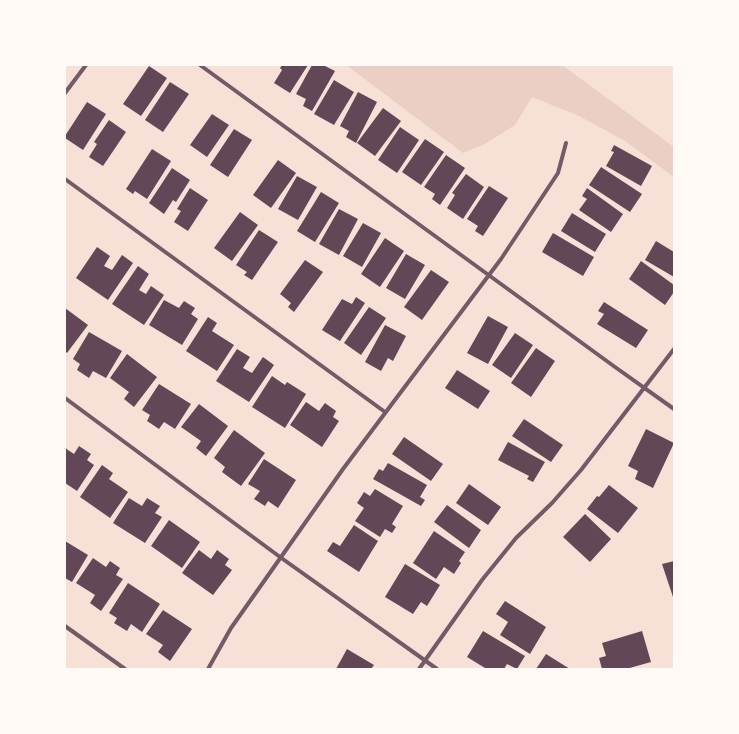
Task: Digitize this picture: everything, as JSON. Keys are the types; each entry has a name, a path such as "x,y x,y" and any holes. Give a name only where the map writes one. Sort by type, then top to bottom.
{"street":[{"path":"65,93 86,65"},
{"path":"200,65 674,409"},
{"path":"208,669 231,628 280,557 385,412 505,253 558,172 566,143"},
{"path":"65,179 385,412"},
{"path":"419,669 492,568 516,538 552,503 581,470 674,348"},
{"path":"65,398 280,557 437,669"},
{"path":"65,626 125,669"}],"shaded area":[{"path":"346,65 562,65 674,147 674,177 625,141 579,116 532,97 515,125 485,144 463,153"}],"building":[{"path":"282,65 308,65 290,93 274,83 282,70 280,68"},
{"path":"312,65 323,65 335,71 312,111 303,106 306,99 296,94"},
{"path":"149,66 167,78 141,116 123,104"},
{"path":"334,80 354,92 334,125 314,114"},
{"path":"170,82 189,94 163,132 145,120"},
{"path":"358,92 377,102 356,143 346,137 349,131 340,126"},
{"path":"87,102 106,114 83,150 65,138 65,136"},
{"path":"383,108 401,121 375,156 357,143"},
{"path":"212,114 229,125 207,157 190,145"},
{"path":"109,120 126,132 103,166 89,157 97,144 94,142"},
{"path":"400,127 419,140 397,173 378,160"},
{"path":"234,129 252,140 228,177 210,165"},
{"path":"425,139 444,152 421,185 402,172"},
{"path":"614,145 652,166 641,186 606,166 614,152 611,151"},
{"path":"152,149 171,161 147,199 135,191 133,194 126,189"},
{"path":"446,155 465,168 440,205 432,199 435,194 424,187"},
{"path":"278,160 296,173 271,208 253,195"},
{"path":"601,167 642,194 630,212 589,185"},
{"path":"172,168 190,180 176,202 173,200 164,214 149,203"},
{"path":"466,174 484,187 463,219 447,208 455,195 452,193"},
{"path":"297,176 317,187 298,220 278,209"},
{"path":"489,186 508,198 483,236 475,231 478,226 467,219"},
{"path":"190,188 208,200 188,231 174,222 181,211 177,209"},
{"path":"587,188 623,214 611,232 579,210 587,199 582,196"},
{"path":"321,192 339,203 315,242 297,231"},
{"path":"339,209 358,219 339,255 319,244"},
{"path":"240,212 258,225 232,261 214,248"},
{"path":"572,213 606,234 595,252 561,231"},
{"path":"363,223 381,233 362,267 343,256"},
{"path":"259,230 278,242 252,280 244,275 247,272 236,265"},
{"path":"553,233 594,257 583,276 542,252"},
{"path":"385,238 404,251 380,287 361,274"},
{"path":"656,241 674,252 674,277 645,260"},
{"path":"97,247 110,256 104,266 112,270 122,255 133,263 108,300 76,278"},
{"path":"406,254 425,265 405,299 386,288"},
{"path":"305,260 323,272 294,312 288,307 291,303 280,294"},
{"path":"641,261 674,285 674,292 665,305 629,279"},
{"path":"138,266 149,274 139,290 146,294 151,286 164,295 144,325 112,304"},
{"path":"431,270 449,282 422,320 404,307"},
{"path":"356,297 365,303 340,341 322,330 342,299 352,304"},
{"path":"164,300 179,308 184,301 195,308 191,314 198,319 182,345 149,325"},
{"path":"604,302 648,330 636,348 597,324 604,314 598,311"},
{"path":"369,307 386,318 361,355 344,343"},
{"path":"65,308 88,325 67,353 65,351"},
{"path":"488,316 508,327 488,364 467,353"},
{"path":"208,317 217,323 212,331 234,345 217,371 186,351"},
{"path":"385,325 406,336 393,361 388,358 381,371 365,362"},
{"path":"89,332 122,351 106,378 93,371 89,378 77,370 80,364 73,359"},
{"path":"515,333 533,345 511,378 492,365"},
{"path":"536,348 555,361 531,397 511,383"},
{"path":"237,349 250,357 243,368 252,373 263,357 274,365 249,402 216,381"},
{"path":"127,354 157,377 134,407 124,399 129,392 110,378"},
{"path":"457,370 490,391 478,409 445,388"},
{"path":"272,376 285,385 287,382 306,394 285,428 252,407"},
{"path":"159,384 191,404 175,429 164,422 159,429 147,421 150,415 142,410"},
{"path":"306,402 319,411 325,403 336,411 333,417 339,421 322,447 290,425"},
{"path":"199,404 228,426 206,456 196,448 201,441 181,427"},
{"path":"524,419 563,445 551,462 512,436"},
{"path":"646,429 674,443 653,488 635,479 638,471 628,466"},
{"path":"234,430 265,453 241,486 222,472 225,467 214,458"},
{"path":"404,437 443,464 431,481 392,454"},
{"path":"508,442 545,462 533,482 527,479 529,476 498,460"},
{"path":"79,446 91,454 87,460 94,465 77,491 65,483 65,448 74,454"},
{"path":"264,459 296,480 278,508 268,501 265,506 254,499 260,491 248,484"},
{"path":"388,463 427,485 420,497 425,500 421,506 373,479 379,469 383,471"},
{"path":"102,465 113,473 109,479 128,492 110,518 80,497"},
{"path":"469,484 501,507 488,525 456,503"},
{"path":"609,485 638,508 618,533 587,509 597,496 599,497"},
{"path":"375,489 403,506 392,524 396,527 392,533 385,529 380,537 355,521 364,508 357,503 364,492 370,496"},
{"path":"129,498 142,506 147,498 160,506 155,513 162,517 145,543 113,523"},
{"path":"447,505 481,530 469,548 434,522"},
{"path":"585,514 611,539 590,562 563,537"},
{"path":"169,520 200,542 182,568 151,546"},
{"path":"354,525 378,541 359,572 327,551 333,542 340,546"},
{"path":"434,531 465,552 459,561 461,563 454,574 444,567 436,579 413,563"},
{"path":"65,541 88,555 72,582 65,578"},
{"path":"199,550 211,559 217,550 229,559 225,565 232,570 213,595 182,573"},
{"path":"93,558 106,567 110,561 120,568 116,575 123,579 101,611 90,603 95,595 76,583"},
{"path":"674,561 674,597 673,597 662,564"},
{"path":"405,564 440,585 427,606 421,602 413,614 385,597"},
{"path":"128,583 160,604 142,632 131,624 127,631 114,623 117,618 109,613"},
{"path":"505,601 546,627 530,654 500,635 508,622 496,614"},
{"path":"163,610 192,629 170,661 158,652 163,645 146,634"},
{"path":"483,631 525,656 517,669 507,664 504,669 484,669 485,668 467,657"},
{"path":"642,631 651,662 626,669 602,669 599,658 606,656 602,643"},
{"path":"347,649 374,665 371,669 336,669"},
{"path":"546,654 570,669 536,669"}]}
